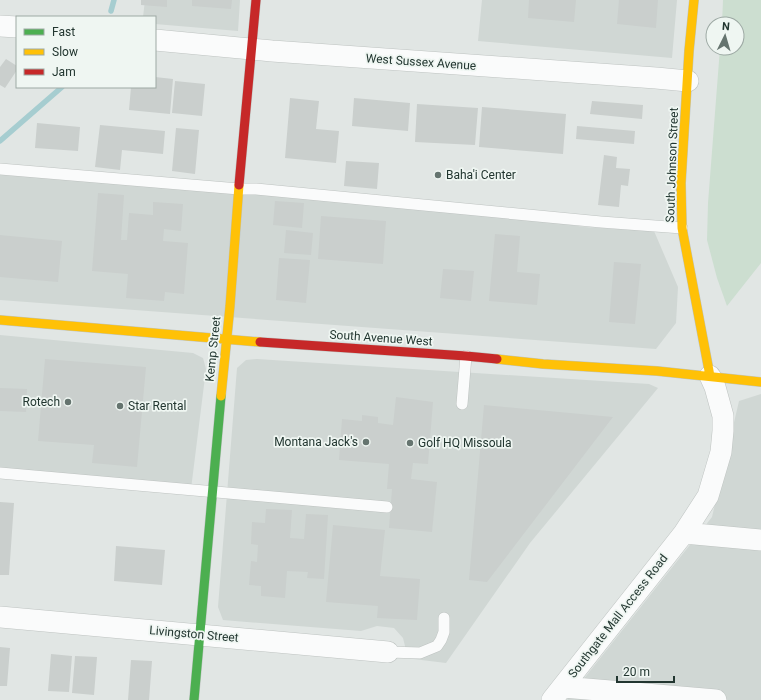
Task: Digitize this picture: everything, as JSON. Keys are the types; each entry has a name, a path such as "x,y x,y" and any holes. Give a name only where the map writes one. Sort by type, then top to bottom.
{"street":[{"name":"Kemp Street","path":"194,700 256,0"},
{"name":"South Johnson Street","path":"694,0 681,184 682,228 710,376"},
{"path":"0,26 16,28"},
{"name":"West Sussex Avenue","path":"156,40 251,49 688,81"},
{"name":"South Avenue West","path":"0,320 226,339 466,356 543,364 710,376 761,382"},
{"name":"Southgate Mall Access Road","path":"558,693 684,533 708,496 721,452 723,431 723,416 715,387 710,376"},
{"path":"684,533 761,540"},
{"name":"Livingston Street","path":"0,617 388,652"},
{"path":"558,693 716,700"}],"lane":[{"path":"0,169 239,189 256,189 601,222 682,228"},
{"path":"462,404 466,356"},
{"path":"0,473 387,507"},
{"path":"388,652 420,653 437,646 444,632 444,618"}],"shaded area":[{"path":"145,0 240,0 238,31 156,24 156,16 143,16"},
{"path":"482,0 677,0 672,58 478,41"},
{"path":"0,171 554,222 584,227 654,231 678,287 676,323 656,349 0,300"},
{"path":"0,335 193,353 203,358 206,369 191,489 0,473"},
{"path":"257,359 649,384 658,388 530,543 446,663 405,658 403,638 394,628 377,626 361,631 223,620 218,607 237,368 246,360"},
{"path":"761,394 761,700 567,700 712,517 739,401"}],"green space":[{"path":"723,0 761,0 761,263 727,306 717,278 707,240 708,203 719,56 745,56 745,16 722,16"}],"building":[{"path":"141,0 167,0 167,7 141,5"},
{"path":"192,0 232,0 231,9 192,6"},
{"path":"529,0 576,0 574,22 528,18"},
{"path":"619,0 658,0 656,28 617,24"},
{"path":"6,59 16,65 16,72 5,88 0,85 0,67"},
{"path":"156,77 173,79 170,114 129,110 131,88 156,88"},
{"path":"175,81 205,84 202,116 172,113"},
{"path":"290,98 319,101 316,129 339,131 336,163 285,158"},
{"path":"354,98 410,103 408,131 352,126"},
{"path":"592,101 643,105 642,119 590,114"},
{"path":"417,104 478,108 475,145 415,142"},
{"path":"482,107 566,114 563,154 479,147"},
{"path":"37,123 80,127 78,151 35,148"},
{"path":"100,125 165,131 163,154 122,150 120,170 95,167"},
{"path":"577,126 635,131 634,144 576,139"},
{"path":"176,128 199,130 195,174 172,171"},
{"path":"604,155 617,157 616,168 630,169 628,186 621,185 619,207 598,205"},
{"path":"346,161 379,163 377,189 344,186"},
{"path":"98,193 124,195 121,240 127,240 129,213 153,215 153,202 183,204 181,231 164,229 163,241 188,243 184,294 165,292 164,301 126,298 128,274 92,271"},
{"path":"275,201 304,203 302,228 273,225"},
{"path":"321,216 386,221 383,264 318,259"},
{"path":"286,230 313,233 311,255 284,253"},
{"path":"495,234 520,236 517,272 540,274 537,305 489,301"},
{"path":"0,235 62,241 58,282 0,277"},
{"path":"279,258 310,260 306,303 276,300"},
{"path":"614,262 641,264 635,324 609,322"},
{"path":"443,269 474,271 471,301 440,298"},
{"path":"45,359 146,367 137,467 92,463 94,445 38,441"},
{"path":"0,388 27,389 26,412 0,411"},
{"path":"396,397 433,402 428,464 413,463 411,479 437,482 432,532 389,528 392,489 387,489 389,464 339,460 342,419 362,421 362,415 378,417 378,423 393,425"},
{"path":"484,405 613,417 487,582 469,580"},
{"path":"0,502 14,503 9,575 0,575"},
{"path":"266,509 292,510 290,538 304,539 306,514 328,515 324,579 307,578 308,572 287,571 285,598 261,596 261,586 249,585 251,561 257,562 258,545 251,544 252,522 265,523"},
{"path":"333,525 385,530 380,576 420,579 417,620 377,618 378,606 326,602"},
{"path":"116,546 165,550 162,585 114,581"},
{"path":"0,647 10,648 7,686 0,686"},
{"path":"51,654 72,656 69,692 48,691"},
{"path":"75,656 97,657 94,695 72,693"},
{"path":"131,660 152,661 149,700 128,700"}],"waterway":[{"path":"111,11 114,0"},
{"path":"0,141 61,88"}],"traffic: fast":[{"path":"194,700 221,396"}],"traffic: slow":[{"path":"694,0 689,51 681,183 682,228 710,376"},
{"path":"221,396 230,306 239,185"},
{"path":"0,320 260,342"},
{"path":"497,359 543,364 657,371 761,382"}],"traffic: jam":[{"path":"239,185 256,0"},
{"path":"260,342 497,359"}],"place":[{"name":"Baha'i Center","path":"438,175"},
{"name":"Rotech","path":"68,402"},
{"name":"Star Rental","path":"120,406"},
{"name":"Montana Jack's","path":"366,442"},
{"name":"Golf HQ Missoula","path":"410,443"}]}
